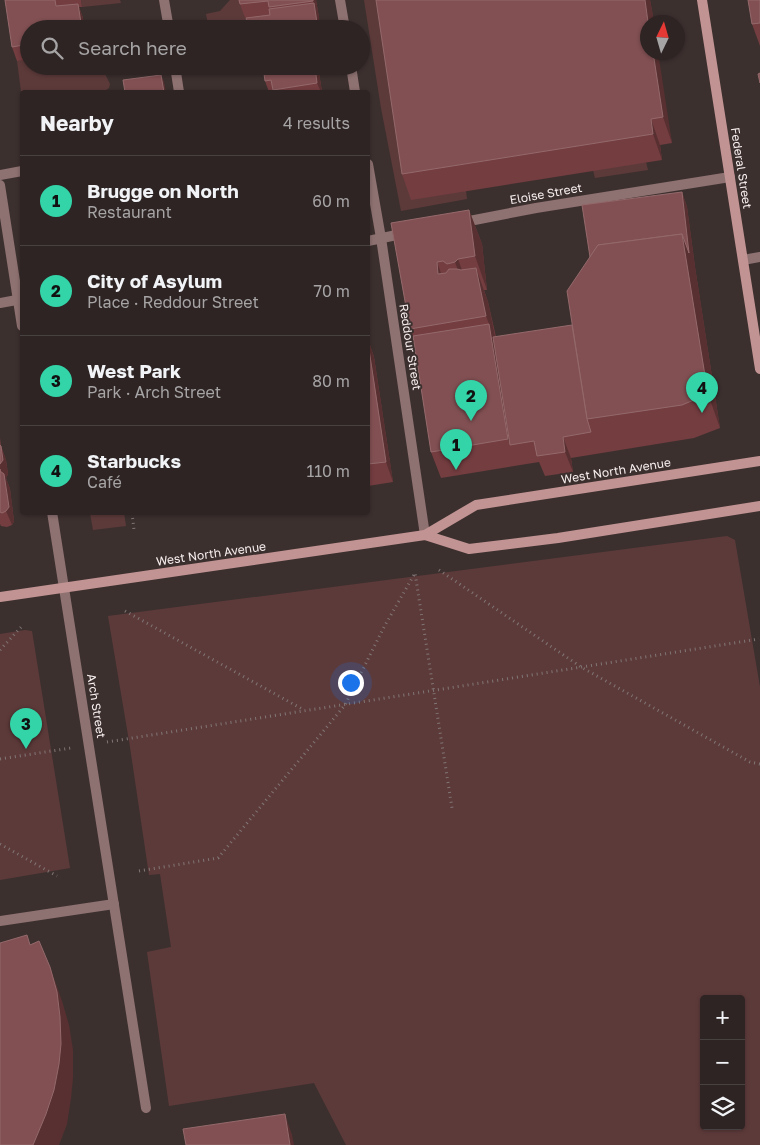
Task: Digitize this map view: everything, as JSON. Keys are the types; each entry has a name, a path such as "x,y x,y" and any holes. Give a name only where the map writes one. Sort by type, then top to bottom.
{"main road":[{"name":"Federal Street","path":"702,0 760,369"},
{"name":"West North Avenue","path":"0,597 425,535 476,505 760,461"},
{"name":"West North Avenue","path":"425,535 469,549 558,538 760,506"}],"street":[{"path":"164,0 167,20"},
{"path":"340,0 343,20"},
{"path":"176,75 179,90"},
{"path":"352,75 355,90"},
{"path":"0,174 20,171"},
{"name":"Reddour Street","path":"370,175 425,535"},
{"name":"Eloise Street","path":"447,225 536,208 730,177"},
{"path":"0,185 20,299 0,303"},
{"path":"370,241 418,231"},
{"path":"743,260 760,257"},
{"name":"Arch Street","path":"52,515 146,1108"},
{"path":"0,921 114,904"}],"path":[{"path":"132,515 134,530"},
{"path":"439,570 581,667 750,762 760,764"},
{"path":"139,870 218,858 345,705 384,627 415,573 452,808"},
{"path":"125,611 306,711"},
{"path":"0,650 22,626"},
{"path":"120,740 759,639"},
{"path":"0,759 59,750"},
{"path":"0,844 57,876"}],"shaded area":[{"path":"81,0 120,0 121,3 82,7"},
{"path":"230,0 243,0 246,20 207,20 206,14 220,11"},
{"path":"364,0 381,0 466,191 467,199 401,211 381,108 370,38 370,20 367,20"},
{"path":"17,61 20,61 20,75 106,75 110,84 109,88 106,90 21,90"},
{"path":"646,162 648,170 595,178 593,170"},
{"path":"90,515 124,515 126,526 93,530"},
{"path":"727,536 735,540 760,687 760,1145 346,1145 314,1083 169,1106 147,952 171,947 160,874 149,875 108,616"},
{"path":"25,630 32,631 70,868 0,880 0,634"}],"building":[{"path":"5,0 55,0 56,6 78,4 81,20 20,20 20,46 12,47"},
{"path":"239,0 313,1 269,7 268,1 240,4"},
{"path":"376,0 645,0 647,15 640,15 640,60 654,60 663,117 651,119 653,134 402,174"},
{"path":"748,0 760,0 760,23 752,24"},
{"path":"314,3 317,20 246,20 246,18 270,15 269,9"},
{"path":"161,75 164,90 125,90 123,80"},
{"path":"264,75 316,75 317,83 273,90 271,80 265,81"},
{"path":"682,192 689,253 682,234 598,245 590,257 582,205"},
{"path":"469,210 475,256 458,259 447,264 443,261 437,262 438,274 446,273 449,269 476,268 486,316 410,329 391,223"},
{"path":"682,234 708,394 682,405 587,419 567,291 598,245"},
{"path":"489,324 508,439 431,452 413,336"},
{"path":"572,325 587,419 591,432 563,437 565,452 537,456 534,441 510,445 493,337"},
{"path":"370,356 386,462 370,464"},
{"path":"0,445 3,460 0,464"},
{"path":"0,471 4,474 9,507 2,513 0,512"},
{"path":"27,935 30,945 39,941 50,967 57,992 61,1044 59,1064 54,1090 33,1145 0,1145 0,943"},
{"path":"285,1114 290,1145 186,1145 183,1129"}],"place":[{"name":"Starbucks","path":"702,413"},
{"name":"City of Asylum","path":"471,421"},
{"name":"Brugge on North","path":"456,470"},
{"name":"West Park","path":"26,749"}]}
